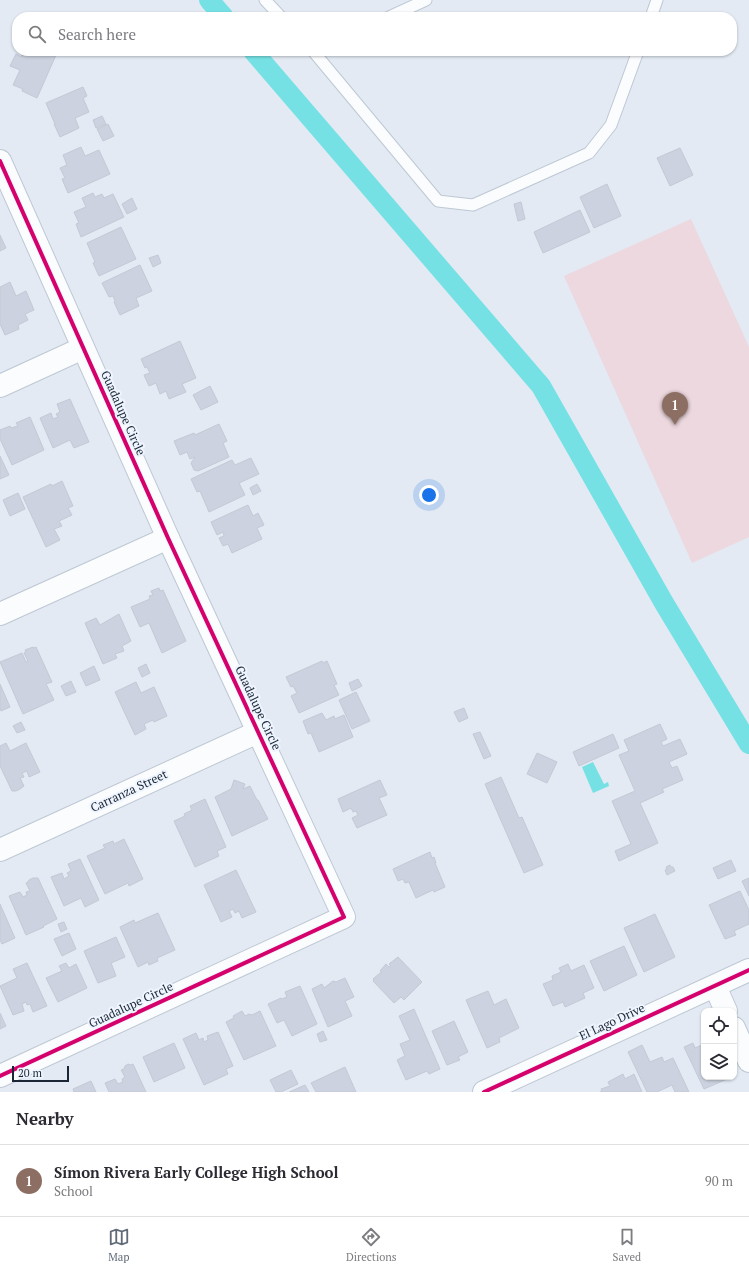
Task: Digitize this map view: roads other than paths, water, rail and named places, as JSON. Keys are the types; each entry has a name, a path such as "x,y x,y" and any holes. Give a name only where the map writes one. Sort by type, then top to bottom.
{"street":[{"name":"Guadalupe Circle","path":"0,161 168,538 344,918 0,1076"},
{"path":"0,386 83,348"},
{"path":"0,614 168,538"},
{"name":"Carranza Street","path":"0,850 258,732"},
{"name":"El Lago Drive","path":"484,1092 749,970"},
{"path":"715,986 725,1008"},
{"path":"737,1035 749,1061"}],"lane":[{"path":"265,0 276,12"},
{"path":"400,12 426,0"},
{"path":"653,12 657,0"},
{"path":"318,56 438,201 473,205 589,153 611,125 636,56"}],"water":[{"path":"593,762 604,784 608,782 609,786 593,793 582,767"}],"waterway":[{"path":"209,0 220,12"},
{"path":"257,56 541,386 664,603 749,744"}],"place":[{"name":"Símon Rivera Early College High School","path":"675,425"}]}
